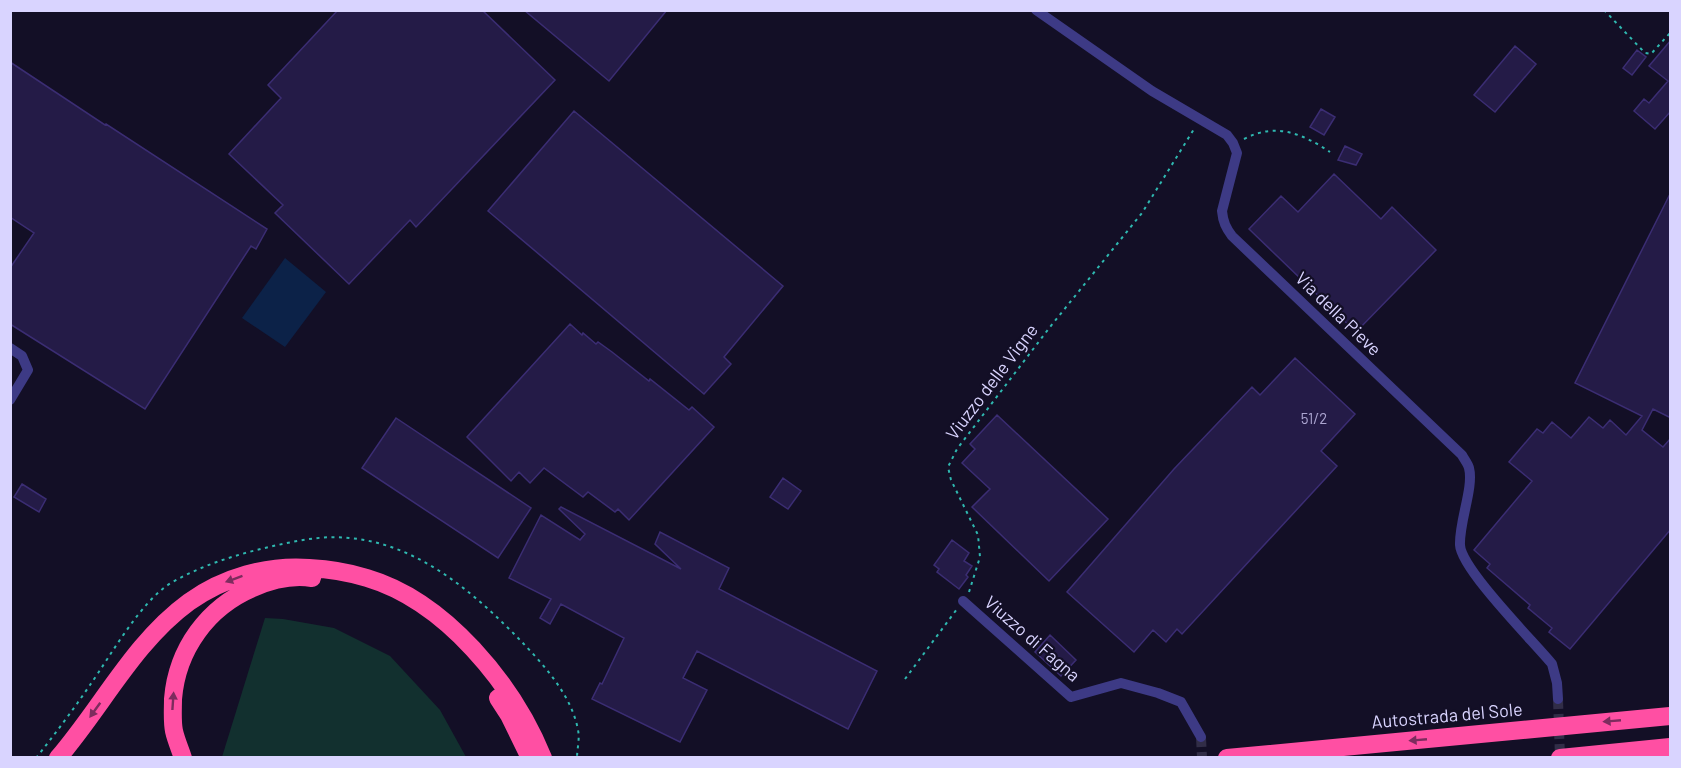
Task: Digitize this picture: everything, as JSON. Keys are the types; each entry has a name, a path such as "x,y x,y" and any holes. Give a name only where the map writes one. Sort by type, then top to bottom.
{"highway":[{"path":"58,758 143,645 173,614 213,587 256,572 286,566 320,568 368,578 419,603 447,624 468,644 506,688 523,713 543,758"},
{"path":"183,758 174,730 174,688 181,659 194,635 213,613 240,593 270,581 305,577 338,581 378,594 435,630 460,652 494,691 509,715 530,758"},
{"name":"Autostrada del Sole","path":"1227,758 1671,716"},
{"path":"1560,758 1671,747"}],"street":[{"path":"1036,10 1152,91 1227,135 1234,146"},
{"name":"Via della Pieve","path":"1234,146 1237,153 1222,211 1222,220 1249,253 1462,455 1469,468 1469,484 1461,526 1460,548 1472,571 1552,664 1558,699"},
{"path":"10,348 22,356 28,370 10,400"},
{"name":"Viuzzo di Fagna","path":"963,601 1071,697 1121,683 1158,693 1181,702 1201,737"}],"path":[{"path":"1604,10 1645,52 1651,54 1671,33"},
{"name":"Viuzzo delle Vigne","path":"905,679 971,589 980,557 978,536 951,480 948,466 957,449 1050,327 1142,213 1200,119"},
{"path":"1234,146 1247,137 1269,131 1286,131 1310,138 1330,152"},
{"path":"36,758 72,711 142,610 168,585 202,566 253,551 303,540 349,538 389,546 446,573 487,607 529,650 565,695 578,731 576,758"}],"green space":[{"path":"265,618 334,628 390,656 440,710 466,757 222,757"}],"water":[{"path":"285,258 326,292 285,347 242,318"}],"building":[{"path":"338,10 482,10 555,80 416,227 410,220 349,284 275,213 283,205 229,154 281,98 268,85"},
{"path":"524,10 667,10 609,81"},
{"path":"1671,40 1671,111 1655,129 1634,111 1644,99 1649,103 1668,81 1649,66"},
{"path":"1515,46 1536,64 1495,112 1474,95"},
{"path":"1637,50 1646,57 1632,75 1623,68"},
{"path":"10,62 267,229 256,249 251,246 145,409 10,324 10,268 34,233 10,217"},
{"path":"1321,109 1335,117 1324,135 1310,127"},
{"path":"574,111 783,286 724,357 731,364 704,394 488,211"},
{"path":"1345,146 1362,154 1356,165 1338,160"},
{"path":"1334,174 1381,219 1392,207 1436,250 1356,332 1249,229 1281,196 1298,212"},
{"path":"1671,192 1671,418 1653,409 1642,430 1663,447 1671,438 1671,529 1570,649 1549,632 1552,628 1528,608 1530,605 1487,568 1490,564 1474,550 1532,481 1509,462 1537,429 1543,433 1552,422 1571,438 1589,417 1603,428 1610,420 1626,435 1642,416 1575,383"},
{"path":"570,324 582,335 583,333 596,344 598,342 649,381 650,379 689,410 692,407 714,427 629,520 618,509 615,512 588,492 583,497 544,468 530,483 519,472 511,481 467,437"},
{"path":"1295,358 1355,414 1321,451 1337,466 1182,634 1177,629 1166,642 1153,630 1134,652 1067,592 1174,469 1252,387 1260,395"},
{"path":"997,415 1108,519 1049,581 972,507 990,489 962,463 975,449 970,444"},
{"path":"396,418 531,508 498,558 362,468"},
{"path":"783,478 801,491 788,509 770,497"},
{"path":"22,484 46,499 39,512 14,497"},
{"path":"561,507 681,569 655,544 660,532 729,568 719,589 877,671 848,729 697,651 683,678 707,690 680,742 592,699 600,683 602,684 624,638 561,604 550,624 540,618 551,599 509,578 541,515 580,540 585,534 559,509"},
{"path":"952,540 969,553 964,561 972,566 966,575 968,577 959,589 937,572 939,569 934,565"},
{"path":"1050,635 1076,660 1061,676 1035,652"}],"tunnel":[{"path":"1558,699 1560,758"},
{"path":"1201,737 1202,758"}]}
